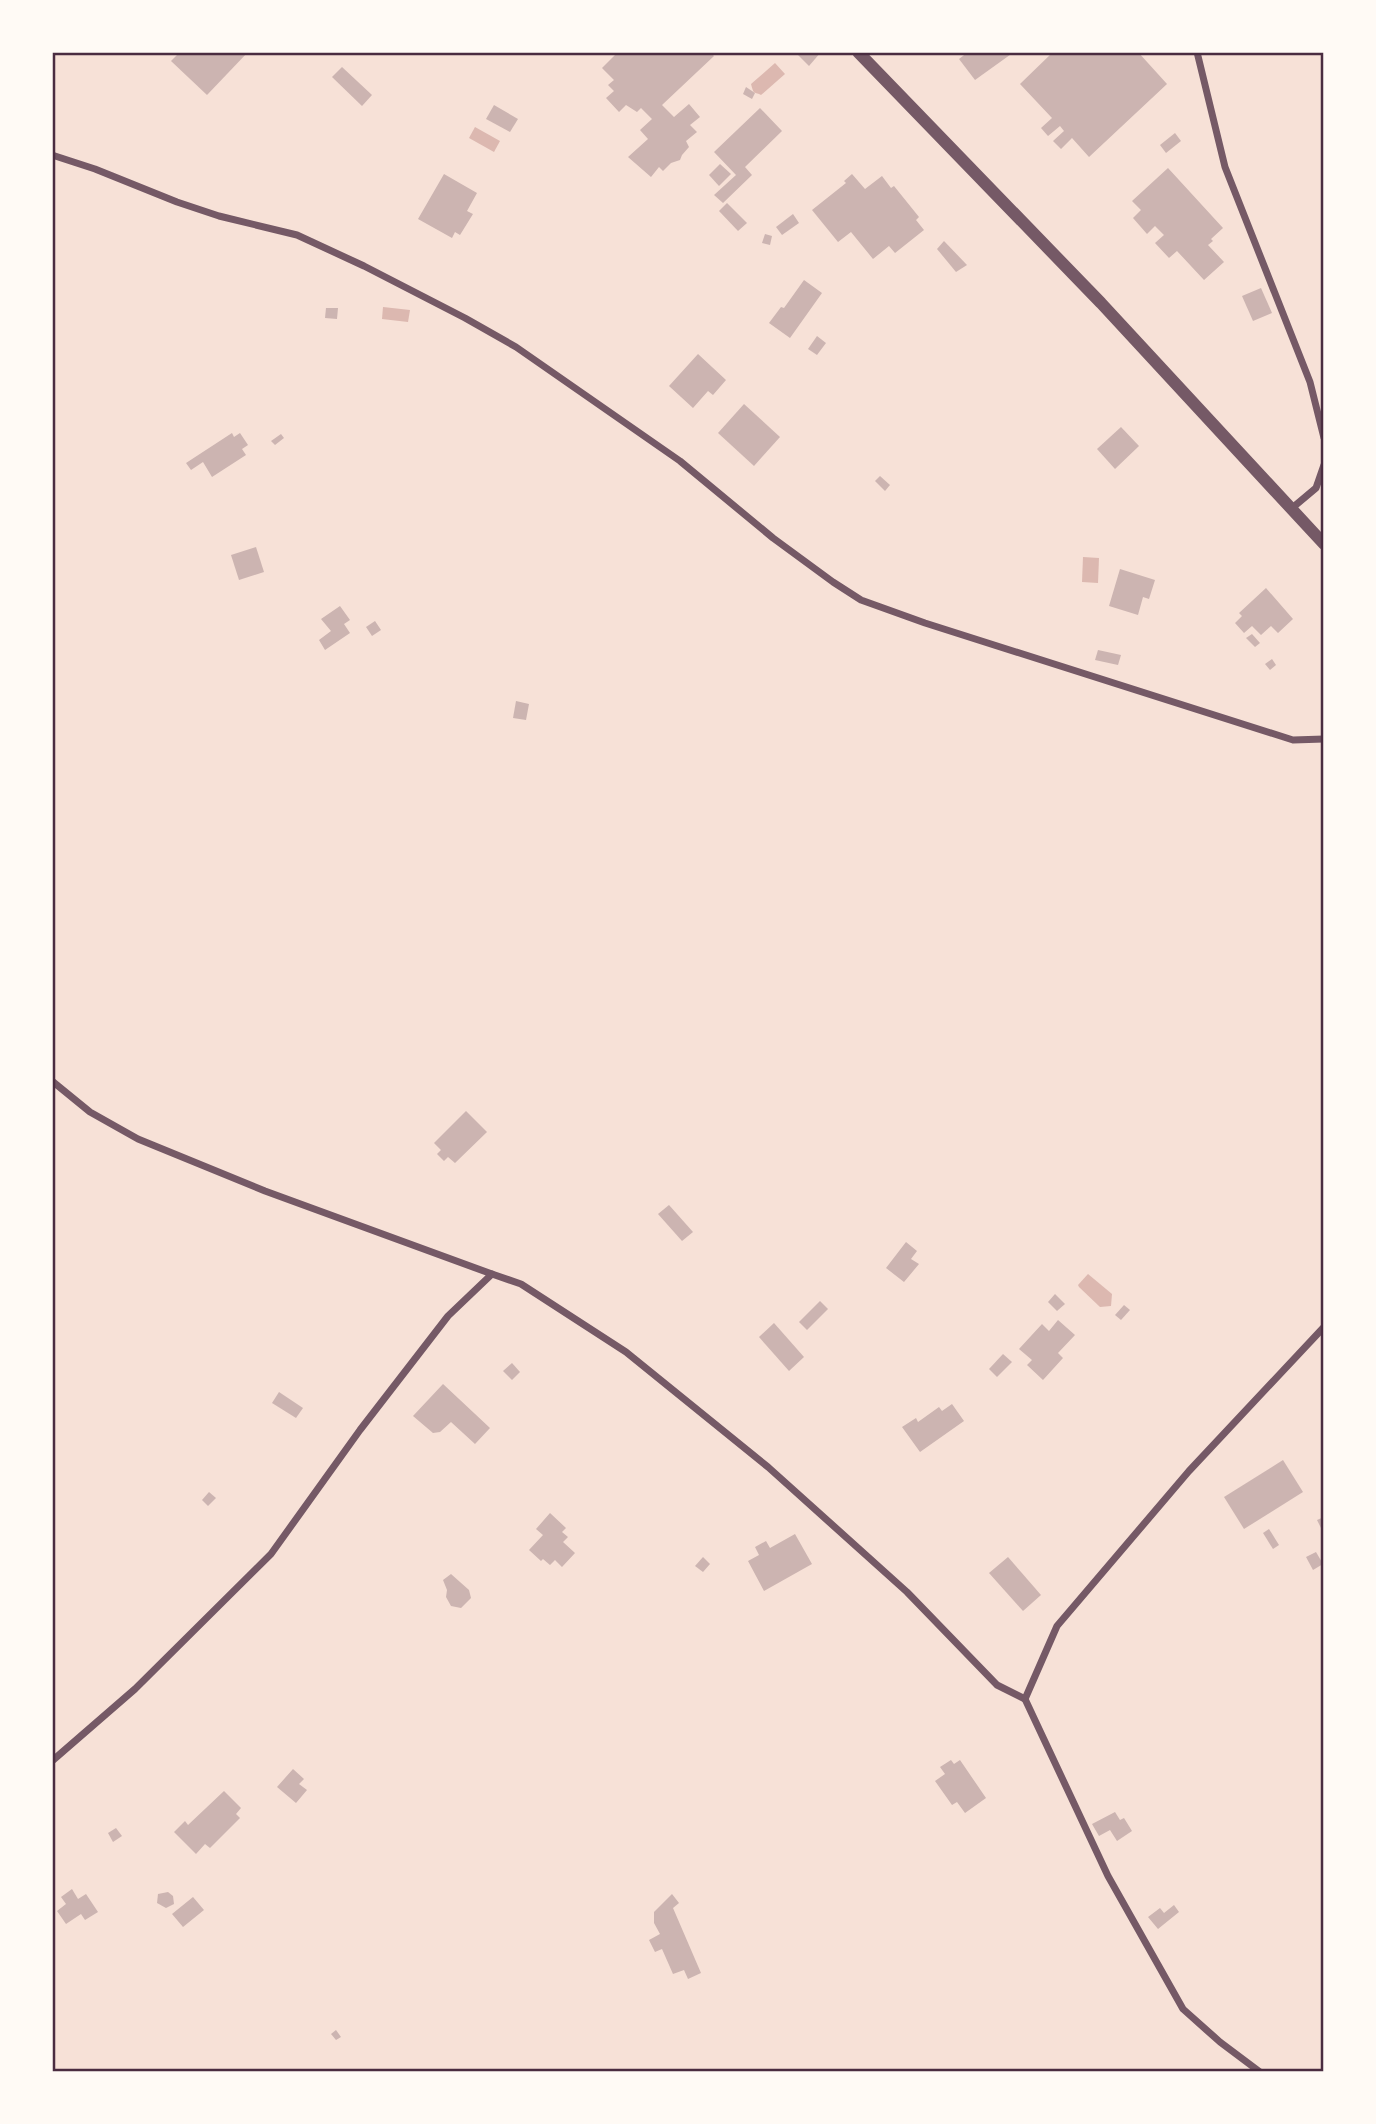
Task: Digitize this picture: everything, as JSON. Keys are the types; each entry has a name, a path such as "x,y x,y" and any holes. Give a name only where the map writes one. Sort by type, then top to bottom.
{"street":[{"path":"858,52 1101,303 1324,544"},
{"path":"1197,52 1225,167 1310,382 1324,438"},
{"path":"52,155 219,216 297,235 475,324 516,347 680,461 773,538 861,600 925,623 1293,740 1324,739"},
{"path":"1290,509 1316,488 1324,465"},
{"path":"52,1081 90,1112 138,1139 265,1191 521,1284 626,1352 778,1476 907,1592 997,1685 1025,1699 1108,1876 1183,2009 1220,2042 1260,2071"},
{"path":"52,1761 135,1689 271,1554 360,1430 447,1316 492,1274"},
{"path":"1025,1699 1057,1626 1189,1471 1324,1327"}],"shaded area":[{"path":"775,63 785,74 761,95 754,92 751,84"},
{"path":"475,127 500,141 494,152 469,138"},
{"path":"383,307 410,310 408,322 382,319"},
{"path":"1083,557 1099,558 1098,583 1082,582"},
{"path":"1088,1274 1112,1294 1111,1306 1100,1307 1079,1287"}],"building":[{"path":"180,52 248,52 207,95 171,61"},
{"path":"618,52 710,52 714,56 662,105 674,117 689,104 700,117 690,125 697,132 686,141 689,147 680,160 671,163 663,171 659,167 651,177 628,157 648,139 640,130 652,119 641,108 637,112 626,105 619,112 606,98 614,91 608,85 614,80 602,68"},
{"path":"795,52 821,52 809,66"},
{"path":"968,52 1014,52 975,80 959,59"},
{"path":"1053,52 1138,52 1167,84 1089,157 1072,138 1061,149 1053,141 1064,131 1060,126 1048,136 1041,128 1052,118 1020,84"},
{"path":"342,67 372,95 362,106 332,77"},
{"path":"746,87 755,93 752,99 743,94"},
{"path":"494,105 518,119 510,132 486,119"},
{"path":"760,108 782,131 745,167 752,175 723,203 714,195 736,175 714,152"},
{"path":"1175,133 1181,141 1166,153 1160,145"},
{"path":"720,164 731,174 719,186 709,175"},
{"path":"1168,168 1223,228 1208,245 1224,262 1204,280 1177,251 1169,258 1155,243 1164,235 1155,226 1147,234 1133,218 1141,210 1132,201"},
{"path":"444,174 477,193 467,211 473,214 460,235 455,232 452,238 418,219"},
{"path":"852,174 865,189 882,176 891,188 894,186 919,217 916,220 924,230 895,253 889,246 873,259 851,232 838,242 812,210 846,183 844,181"},
{"path":"727,203 747,223 738,231 719,211"},
{"path":"793,214 799,223 782,235 776,227"},
{"path":"765,234 772,236 770,245 762,243"},
{"path":"944,241 967,265 956,272 937,249"},
{"path":"804,280 822,293 790,338 769,323 781,307 784,308"},
{"path":"1261,288 1272,313 1253,321 1242,296"},
{"path":"326,308 338,308 337,319 325,318"},
{"path":"817,336 826,343 817,355 808,349"},
{"path":"698,354 726,380 713,395 708,391 693,408 669,386"},
{"path":"744,404 780,437 754,466 718,433"},
{"path":"1121,427 1139,446 1115,469 1097,449"},
{"path":"232,433 234,437 240,433 248,445 242,449 246,455 212,477 203,462 191,470 186,463"},
{"path":"281,434 284,438 275,445 271,441"},
{"path":"880,476 890,485 885,491 875,481"},
{"path":"256,547 264,572 239,580 231,555"},
{"path":"1120,569 1155,580 1149,599 1143,597 1138,615 1109,606"},
{"path":"1266,588 1293,619 1278,633 1271,626 1261,635 1252,626 1244,633 1235,623 1242,616 1239,613"},
{"path":"340,606 350,620 344,624 350,633 325,650 319,640 331,631 321,619"},
{"path":"375,621 381,630 372,636 366,627"},
{"path":"1252,634 1260,643 1255,647 1246,638"},
{"path":"1098,650 1121,655 1118,665 1095,660"},
{"path":"1272,659 1276,665 1270,670 1265,664"},
{"path":"516,701 529,704 526,720 513,718"},
{"path":"466,1111 487,1132 455,1163 448,1157 444,1161 437,1154 441,1150 434,1143"},
{"path":"669,1205 693,1232 682,1241 658,1214"},
{"path":"906,1242 917,1251 911,1259 919,1264 904,1282 886,1268"},
{"path":"1055,1294 1065,1304 1057,1311 1048,1302"},
{"path":"820,1301 828,1309 807,1330 799,1322"},
{"path":"1124,1305 1130,1310 1121,1320 1115,1315"},
{"path":"1058,1320 1075,1335 1058,1353 1063,1358 1043,1380 1027,1365 1032,1360 1019,1349 1042,1324 1049,1331"},
{"path":"774,1323 804,1357 789,1371 759,1337"},
{"path":"1003,1354 1012,1362 997,1377 989,1369"},
{"path":"512,1363 520,1372 512,1380 503,1371"},
{"path":"443,1384 490,1428 475,1444 451,1422 440,1432 433,1433 413,1416"},
{"path":"279,1392 303,1408 296,1418 272,1403"},
{"path":"952,1404 964,1421 920,1452 902,1427 916,1418 918,1422 939,1407 942,1411"},
{"path":"1283,1460 1303,1492 1244,1529 1224,1497"},
{"path":"209,1492 216,1498 208,1506 202,1500"},
{"path":"550,1513 566,1528 562,1532 568,1537 563,1542 575,1553 562,1567 555,1560 550,1565 543,1559 541,1561 529,1550 543,1535 536,1529"},
{"path":"1324,1517 1324,1534 1317,1520"},
{"path":"1269,1529 1279,1545 1273,1549 1263,1533"},
{"path":"795,1534 812,1564 764,1591 748,1561 759,1555 755,1547 766,1541 770,1548"},
{"path":"1316,1552 1323,1564 1313,1570 1306,1557"},
{"path":"703,1557 710,1564 703,1572 695,1566"},
{"path":"1008,1557 1041,1595 1023,1611 989,1573"},
{"path":"451,1574 469,1590 471,1598 461,1608 451,1606 446,1597 447,1590 443,1580"},
{"path":"951,1760 954,1764 960,1760 986,1798 965,1813 957,1802 952,1805 935,1781 945,1774 940,1767"},
{"path":"293,1769 304,1779 299,1784 307,1790 296,1803 277,1787"},
{"path":"224,1791 241,1808 236,1814 240,1818 210,1848 205,1844 196,1854 174,1832 185,1821 188,1825"},
{"path":"1115,1812 1120,1820 1124,1818 1132,1831 1117,1841 1110,1830 1099,1836 1092,1824"},
{"path":"116,1828 122,1836 113,1842 108,1833"},
{"path":"72,1889 78,1899 86,1894 98,1912 85,1920 81,1914 66,1924 57,1911 66,1904 61,1897"},
{"path":"168,1892 173,1896 174,1904 166,1908 157,1903 158,1894"},
{"path":"672,1894 679,1903 673,1908 701,1973 688,1979 684,1970 673,1974 662,1949 655,1952 649,1940 660,1934 654,1923 654,1912"},
{"path":"193,1897 204,1910 183,1927 172,1914"},
{"path":"1174,1905 1179,1912 1158,1929 1148,1917 1160,1908 1164,1913"},
{"path":"336,2030 341,2037 336,2040 331,2034"}]}
